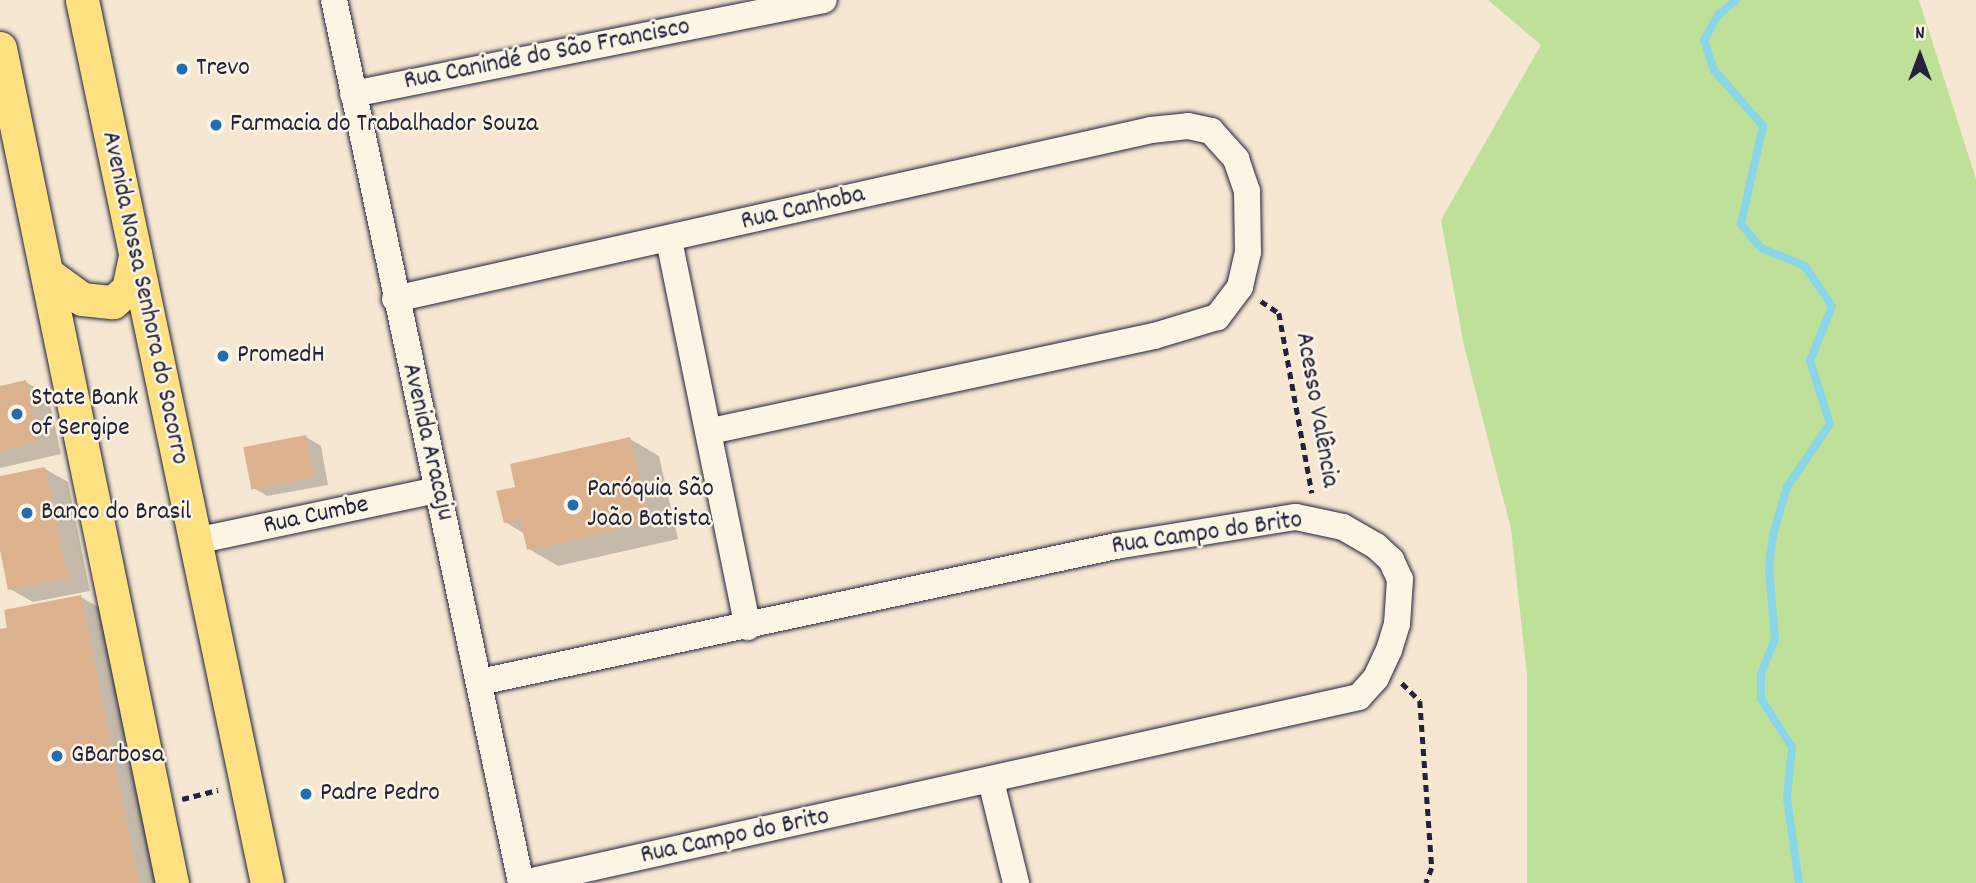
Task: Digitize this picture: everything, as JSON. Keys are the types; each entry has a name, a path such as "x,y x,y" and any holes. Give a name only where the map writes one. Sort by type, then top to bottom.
{"main road":[{"name":"Avenida Nossa Senhora do Socorro","path":"82,0 244,784 267,883"},
{"path":"0,48 172,883"},
{"path":"48,274 82,299 113,302 128,289 136,251"}],"street":[{"name":"Avenida Aracaju","path":"334,0 395,299 522,883"},
{"name":"Rua Canindé do São Francisco","path":"353,94 824,0"},
{"name":"Rua Canhoba","path":"395,299 669,240 1112,137 1175,127 1211,131 1236,159 1247,191 1248,252 1240,287"},
{"path":"669,240 748,627"},
{"path":"709,431 1141,339 1217,317 1240,287"},
{"name":"Rua Cumbe","path":"195,541 438,490"},
{"name":"Rua Campo do Brito","path":"480,682 748,627 1116,546 1278,519 1316,518 1376,546 1397,570 1397,624 1383,664 1359,697 1329,706 1112,751 991,781 522,883"},
{"path":"991,781 1016,883"}],"path":[{"name":"Acesso Valência","path":"1240,287 1279,313 1316,518"},
{"path":"1383,664 1420,701 1432,868 1426,883"},
{"path":"158,805 244,784"}],"green space":[{"path":"1488,0 1919,0 1976,179 1976,883 1527,883 1527,676 1511,529 1464,346 1441,220 1541,45"}],"building":[{"name":"State Bank of Sergipe","path":"26,380 39,442 0,451 0,386"},
{"path":"306,435 314,477 251,489 243,447"},
{"name":"Paróquia São João Batista","path":"630,437 650,522 527,550 520,519 504,523 496,491 515,487 510,464"},
{"name":"Banco do Brasil","path":"45,467 68,578 8,590 0,550 0,476"},
{"name":"GBarbosa","path":"81,595 139,883 0,883 0,629 7,628 4,610"}],"waterway":[{"path":"1736,0 1718,15 1704,40 1714,70 1763,126 1741,224 1761,248 1805,266 1832,306 1810,361 1830,424 1787,487 1773,535 1769,568 1775,639 1761,673 1761,699 1792,747 1787,798 1799,883"}],"place":[{"name":"Trevo","path":"182,69"},
{"name":"Farmacia do Trabalhador Souza","path":"216,125"},
{"name":"PromedH","path":"223,356"},
{"name":"State Bank of Sergipe","path":"17,414"},
{"name":"Paróquia São João Batista","path":"573,505"},
{"name":"Banco do Brasil","path":"27,513"},
{"name":"GBarbosa","path":"57,756"},
{"name":"Padre Pedro","path":"306,794"}]}
